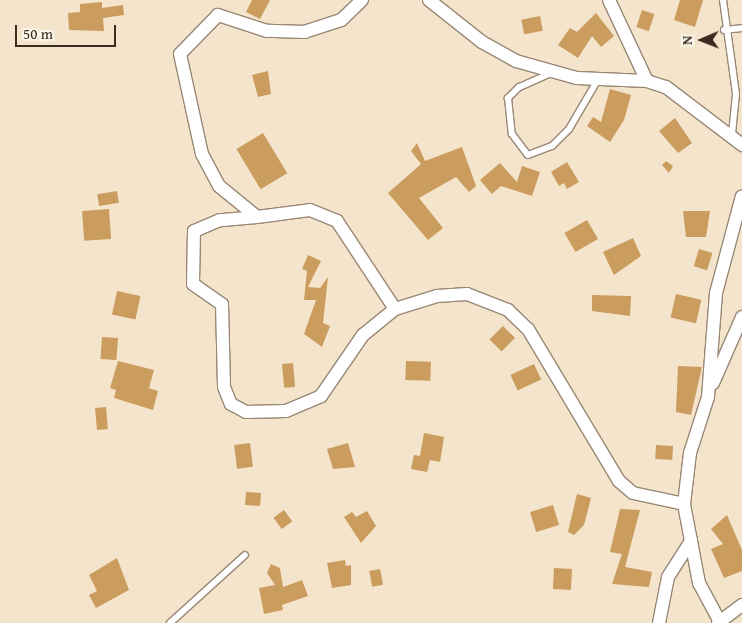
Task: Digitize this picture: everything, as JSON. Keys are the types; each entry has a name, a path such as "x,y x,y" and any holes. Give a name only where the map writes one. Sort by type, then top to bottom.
{"street":[{"path":"258,217 219,186 202,154 180,54 218,15 267,31 305,32 341,20 362,0"},
{"path":"429,0 482,42 551,73 597,81 647,80 666,86 732,134 742,145"},
{"path":"609,0 647,80"},
{"path":"708,397 716,293 742,196"},
{"path":"395,309 338,221 310,210 220,220 194,232 193,284 222,304 224,388 231,404 246,412 286,411 321,396 363,335 395,309 437,296 467,294 508,310 528,329 619,481 633,493 684,504"},
{"path":"742,317 733,330 690,453 684,504 699,583 719,622 742,605"},
{"path":"659,623 668,577 691,541"}],"lane":[{"path":"723,0 724,30 736,94 732,134"},
{"path":"724,30 742,28"},
{"path":"551,73 519,87 508,98 512,134 528,155 552,146 569,128 597,81"},
{"path":"170,623 245,554"}],"building":[{"path":"252,0 270,0 260,19 246,12"},
{"path":"680,0 703,0 695,27 674,20"},
{"path":"102,2 102,8 123,5 124,15 103,18 104,31 69,30 68,13 80,12 80,4"},
{"path":"642,10 654,14 649,31 636,27"},
{"path":"596,13 614,36 601,47 592,36 578,58 558,45 570,28 577,32"},
{"path":"540,16 543,31 524,34 521,20"},
{"path":"268,71 271,94 258,97 252,75"},
{"path":"610,89 631,95 624,120 610,142 587,126 593,117 601,122"},
{"path":"675,118 692,143 678,153 659,131"},
{"path":"263,133 287,173 261,189 236,149"},
{"path":"417,143 425,161 462,147 476,186 469,192 456,177 419,198 443,228 428,240 388,193 421,164 411,151"},
{"path":"666,161 673,166 669,173 662,165"},
{"path":"567,162 579,182 567,189 564,183 559,186 551,172"},
{"path":"500,163 517,182 522,166 540,172 532,196 501,186 492,194 480,180"},
{"path":"117,191 119,203 99,206 97,194"},
{"path":"109,209 111,239 84,241 82,211"},
{"path":"683,211 710,211 706,237 686,237"},
{"path":"587,220 598,239 575,252 564,233"},
{"path":"633,238 641,256 614,275 603,252"},
{"path":"699,249 712,253 707,270 694,266"},
{"path":"308,255 321,261 308,287 320,288 328,277 323,323 330,326 322,347 304,334 316,300 304,300 307,271 302,269"},
{"path":"117,291 140,296 135,319 112,314"},
{"path":"676,294 701,300 696,323 671,317"},
{"path":"592,295 631,296 630,316 592,311"},
{"path":"503,326 515,338 502,351 490,339"},
{"path":"102,337 118,338 116,360 100,359"},
{"path":"118,361 154,370 149,388 158,391 153,410 114,398 116,390 110,388"},
{"path":"406,361 431,362 430,381 405,380"},
{"path":"293,363 295,387 284,388 282,364"},
{"path":"534,364 541,379 518,390 510,375"},
{"path":"678,366 702,367 691,415 676,412"},
{"path":"106,407 108,429 97,430 95,408"},
{"path":"424,433 444,437 440,462 430,460 427,472 411,469 414,455 420,456"},
{"path":"250,443 253,467 237,469 234,445"},
{"path":"348,443 355,467 333,469 327,449"},
{"path":"656,445 673,446 672,460 655,459"},
{"path":"246,492 261,493 260,506 245,505"},
{"path":"577,494 591,498 584,525 574,535 568,532"},
{"path":"553,505 559,525 536,532 530,512"},
{"path":"620,509 640,510 625,567 652,572 649,587 612,584 622,554 610,552"},
{"path":"284,510 292,521 282,529 273,518"},
{"path":"367,511 376,526 361,543 344,517 352,512 356,517"},
{"path":"727,515 742,550 742,571 724,578 711,549 723,544 711,529"},
{"path":"117,558 129,590 96,608 89,595 97,591 89,575"},
{"path":"345,560 346,566 351,565 351,585 332,588 327,563"},
{"path":"271,564 280,568 283,587 302,580 308,596 282,605 283,610 264,614 259,588 275,585 267,573"},
{"path":"554,568 572,569 571,590 553,589"},
{"path":"380,569 383,585 372,587 369,571"}]}
